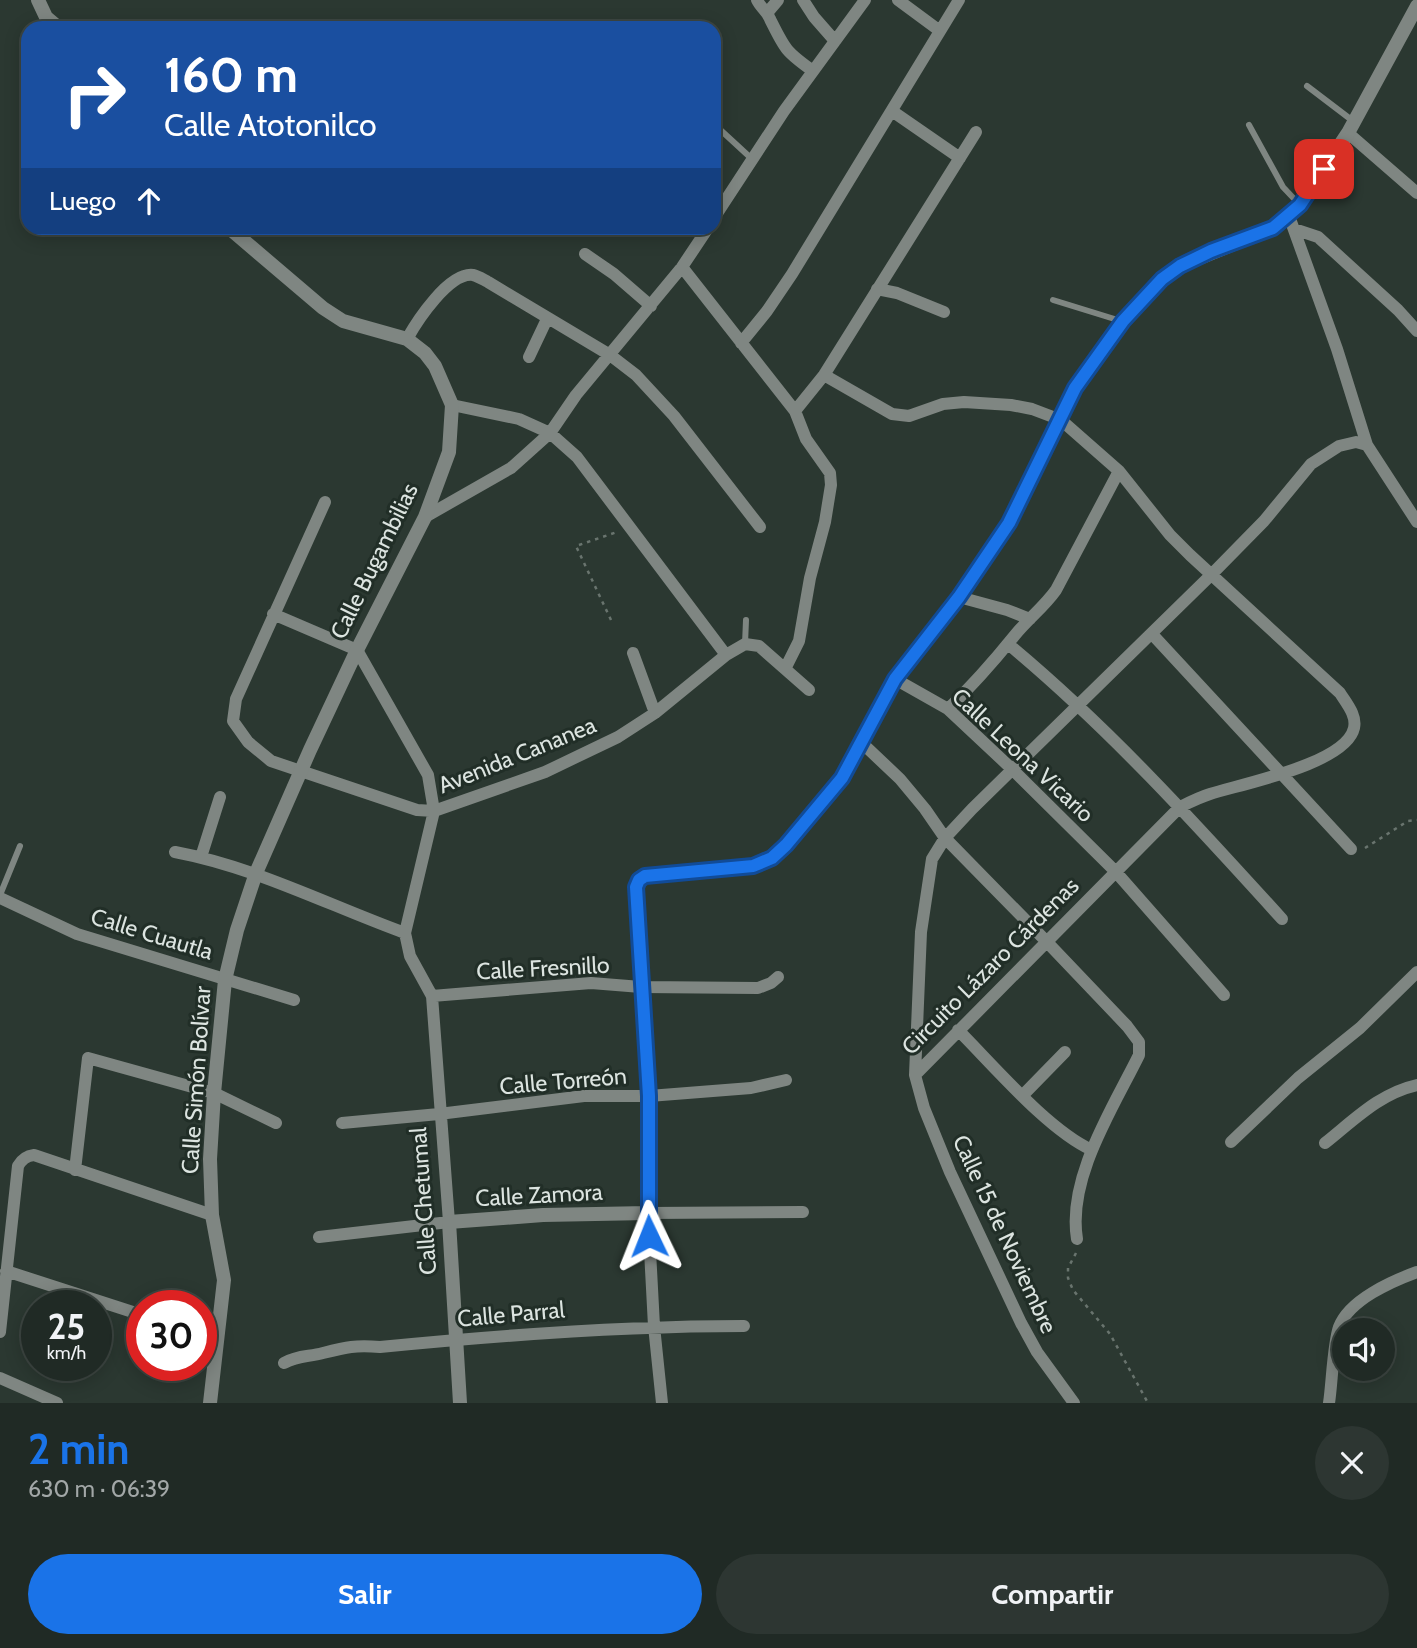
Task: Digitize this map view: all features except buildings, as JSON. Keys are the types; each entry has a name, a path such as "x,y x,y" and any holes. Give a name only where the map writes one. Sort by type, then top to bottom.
{"street":[{"path":"38,0 51,21"},
{"path":"757,0 789,54 813,71"},
{"path":"767,13 778,0"},
{"path":"803,0 835,41"},
{"path":"721,207 813,71 865,0"},
{"path":"898,0 940,31"},
{"path":"741,343 792,274 959,0"},
{"path":"662,1403 654,1326 648,1213 649,1096 636,887 639,880 645,876 753,866 772,858 786,845 842,778 895,679 959,597 1009,523 1075,388 1123,321 1162,279 1180,266 1211,251 1291,222 1351,127 1417,6"},
{"path":"892,111 960,158"},
{"path":"1351,127 1417,193"},
{"path":"795,411 824,375 976,132"},
{"path":"1291,222 1318,237 1398,310 1417,331"},
{"path":"1291,222 1337,349 1367,445 1411,501 1417,522"},
{"name":"Calle Bugambilias","path":"237,235 323,308 343,321 407,339 425,353 435,366 452,405 449,452 425,517 356,650 301,773"},
{"path":"425,517 511,468 550,433 576,396 682,267 703,235"},
{"path":"585,254 614,274 651,306"},
{"path":"682,267 795,411 806,439 830,473 831,485 825,522 810,578 799,641 785,669"},
{"path":"407,339 417,320 442,291 464,276 474,275 488,282 610,355 636,375 674,416 760,527"},
{"path":"877,289 897,293 944,312"},
{"path":"529,357 547,319"},
{"path":"824,375 892,414 909,416 943,404 964,402 1011,405 1032,409 1060,420 1119,471 1170,535 1210,575"},
{"path":"452,405 519,419 550,433 577,457 726,655"},
{"name":"Circuito Lázaro Cárdenas","path":"915,1075 921,932 932,859 944,838 1264,521 1311,464 1339,446 1356,442 1367,445"},
{"path":"947,709 1045,606 1119,471"},
{"path":"325,502 273,614 356,650 428,775 434,811 404,933 410,956 432,996"},
{"name":"Circuito Lázaro Cárdenas","path":"915,1075 1180,807 1207,794 1284,774 1331,753 1349,738 1354,727 1353,714 1340,693 1210,575"},
{"path":"959,597 1030,619"},
{"name":"Avenida Cananea","path":"273,614 261,648 236,699 233,721 248,742 271,761 417,810 434,811 579,757 618,737 655,713 726,655 745,644"},
{"path":"1152,634 1351,849"},
{"path":"745,644 759,646 808,690"},
{"path":"1008,644 1077,705 1180,807 1282,919"},
{"path":"633,653 655,713"},
{"name":"Calle Leona Vicario","path":"895,679 947,709 1013,771 1115,871 1224,995"},
{"path":"861,742 900,779 925,809 944,838 1046,941 1139,1042 1139,1055 1092,1150 1081,1183 1074,1221 1077,1239"},
{"name":"Calle Simón Bolívar","path":"217,1340 224,1280 212,1215 210,1159 225,980 237,930 256,873 301,773"},
{"path":"201,857 220,797"},
{"path":"174,852 256,873 404,933"},
{"name":"Calle Cuautla","path":"0,897 77,934 295,1000"},
{"path":"1231,1142 1298,1078 1360,1028 1417,972"},
{"name":"Calle Fresnillo","path":"432,996 592,983 641,987 758,988 778,977"},
{"name":"Calle Chetumal","path":"432,996 460,1403"},
{"path":"958,1030 1068,1137 1092,1150"},
{"path":"1023,1095 1065,1052"},
{"path":"75,1170 88,1058 214,1093 276,1124"},
{"name":"Calle 15 de Noviembre","path":"915,1075 924,1108 950,1172 1021,1323 1037,1352 1074,1403"},
{"name":"Calle Torreón","path":"342,1123 584,1096 649,1096 751,1088 786,1080"},
{"path":"1325,1143 1381,1098 1399,1089 1417,1085"},
{"path":"0,1332 18,1166 22,1159 34,1155 212,1215"},
{"name":"Calle Zamora","path":"319,1237 449,1222 543,1215 803,1212"},
{"path":"6,1271 126,1310"},
{"path":"1329,1403 1339,1327 1352,1308 1387,1283 1417,1272"},
{"name":"Calle Parral","path":"285,1363 294,1357 358,1346 380,1347 549,1331 654,1326 744,1326"},
{"path":"0,1378 57,1403"},
{"name":"Calle Simón Bolívar","path":"210,1403 212,1381"}],"lane":[{"path":"1307,86 1351,127"},
{"path":"1249,125 1283,187 1300,205"},
{"path":"721,130 752,159"},
{"path":"1053,300 1123,321"},
{"path":"745,644 746,620"},
{"path":"0,897 20,846"}],"path":[{"path":"611,620 576,546 630,526"},
{"path":"1351,849 1362,849 1380,841 1408,821 1417,820"},
{"path":"1077,1239 1077,1251 1068,1268 1068,1279 1073,1290 1110,1334 1148,1403"}],"route":[{"path":"649,1236 649,1096 636,887 639,880 645,876 753,866 772,858 786,845 842,778 895,679 959,597 1009,523 1075,388 1123,321 1162,279 1180,266 1211,251 1273,228 1289,216 1300,205 1324,169"}]}
